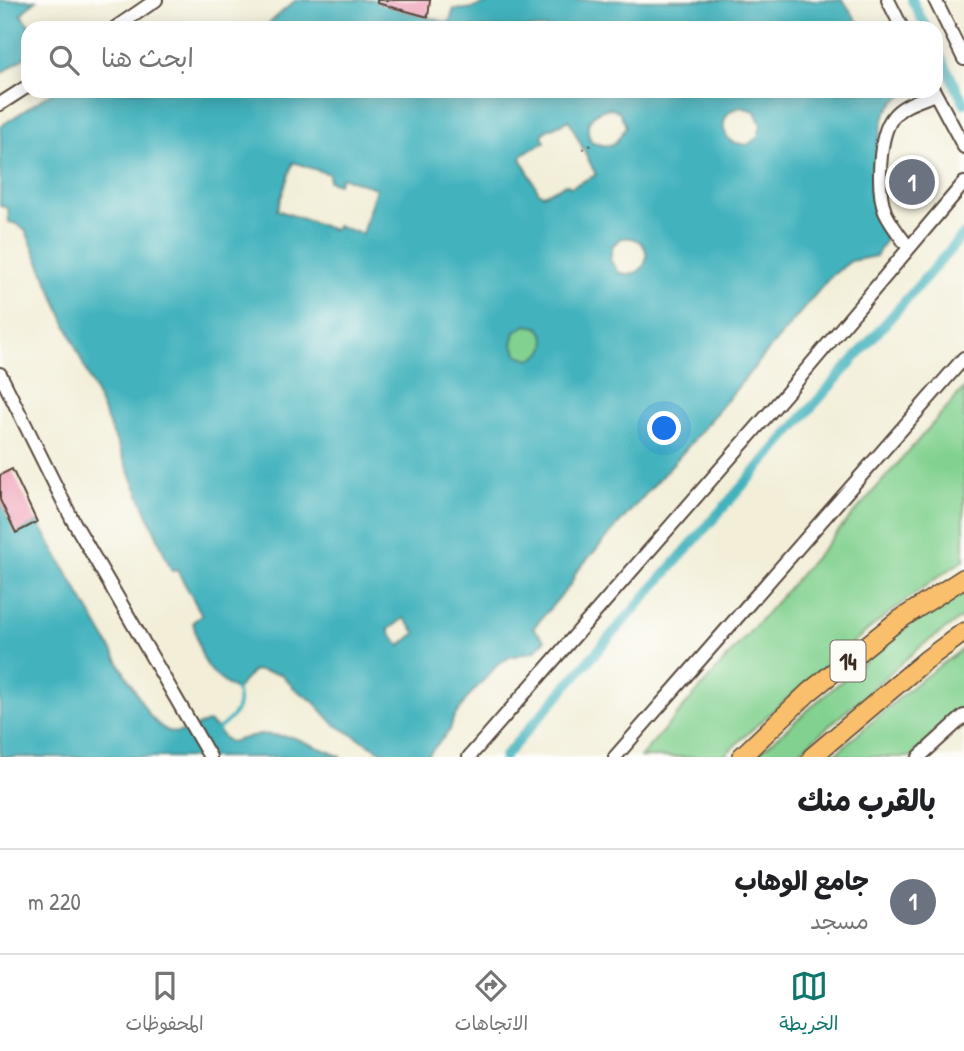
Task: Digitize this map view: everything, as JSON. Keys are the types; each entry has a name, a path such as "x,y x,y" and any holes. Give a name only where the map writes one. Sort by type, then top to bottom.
{"highway":[{"name":"14","path":"741,757 809,692 886,629 964,578"},
{"name":"14","path":"812,757 926,660 964,632"}],"street":[{"path":"125,21 156,0"},
{"path":"888,0 898,21"},
{"path":"935,0 964,59"},
{"path":"0,104 21,90"},
{"path":"909,248 894,229 881,197 883,140 886,127 894,115 922,98"},
{"path":"937,98 964,147"},
{"path":"469,757 785,395 964,183"},
{"path":"615,757 964,358"},
{"path":"0,374 72,519 210,757"},
{"path":"919,757 964,716"}],"path":[{"path":"583,149 596,143"}],"green space":[{"path":"529,325 541,330 546,342 541,354 529,359 517,354 512,342 517,330"},
{"path":"964,388 964,560 867,631 723,757 640,757"},
{"path":"964,586 964,616 920,647 793,757 755,757 883,647"},
{"path":"964,648 964,709 910,757 832,757 915,684"}],"water":[{"path":"0,0 36,0 21,14 26,21 21,21 21,60 0,74"},
{"path":"296,0 390,0 389,6 442,21 271,21"},
{"path":"535,0 843,0 857,21 450,21 454,9 470,9 493,1 532,3"},
{"path":"43,98 900,98 887,111 879,140 877,198 889,234 876,256 851,261 830,277 685,450 576,572 571,584 533,628 545,640 535,651 510,657 499,663 468,697 453,719 450,730 426,757 391,757 334,724 313,701 295,689 281,674 254,670 236,690 210,670 201,654 193,622 202,615 177,570 172,571 26,231 9,222 8,208 0,206 1,126","holes":["741,107 755,111 761,125 758,137 747,145 732,142 724,127 729,112","605,109 619,111 626,126 620,137 608,145 591,141 588,129 591,118","569,120 596,175 571,187 566,184 543,195 539,193 521,158 524,153 545,142 542,136 545,131","293,162 329,174 329,181 338,184 341,177 376,188 362,234 337,226 334,230 277,210","622,238 641,243 646,250 644,266 629,274 618,272 610,260 613,245","526,325 538,327 546,341 544,350 531,359 518,355 512,344 515,332","404,618 416,633 400,646 388,630"]},
{"path":"0,500 16,532 38,522 149,715 164,729 170,732 183,731 208,722 230,742 260,734 292,737 342,757 0,757"}],"building":[{"path":"377,0 430,0 428,17 377,3"},
{"path":"912,171 919,174 922,181 919,188 912,191 905,188 902,181 905,174"},
{"path":"12,469 37,522 16,533 0,500 0,475"}],"waterway":[{"path":"912,0 922,21"},
{"path":"943,62 964,103"},
{"path":"504,757 964,234"},
{"path":"217,730 235,713 238,703 236,690"}],"place":[{"name":"جامع الوهاب","path":"912,182"}]}
